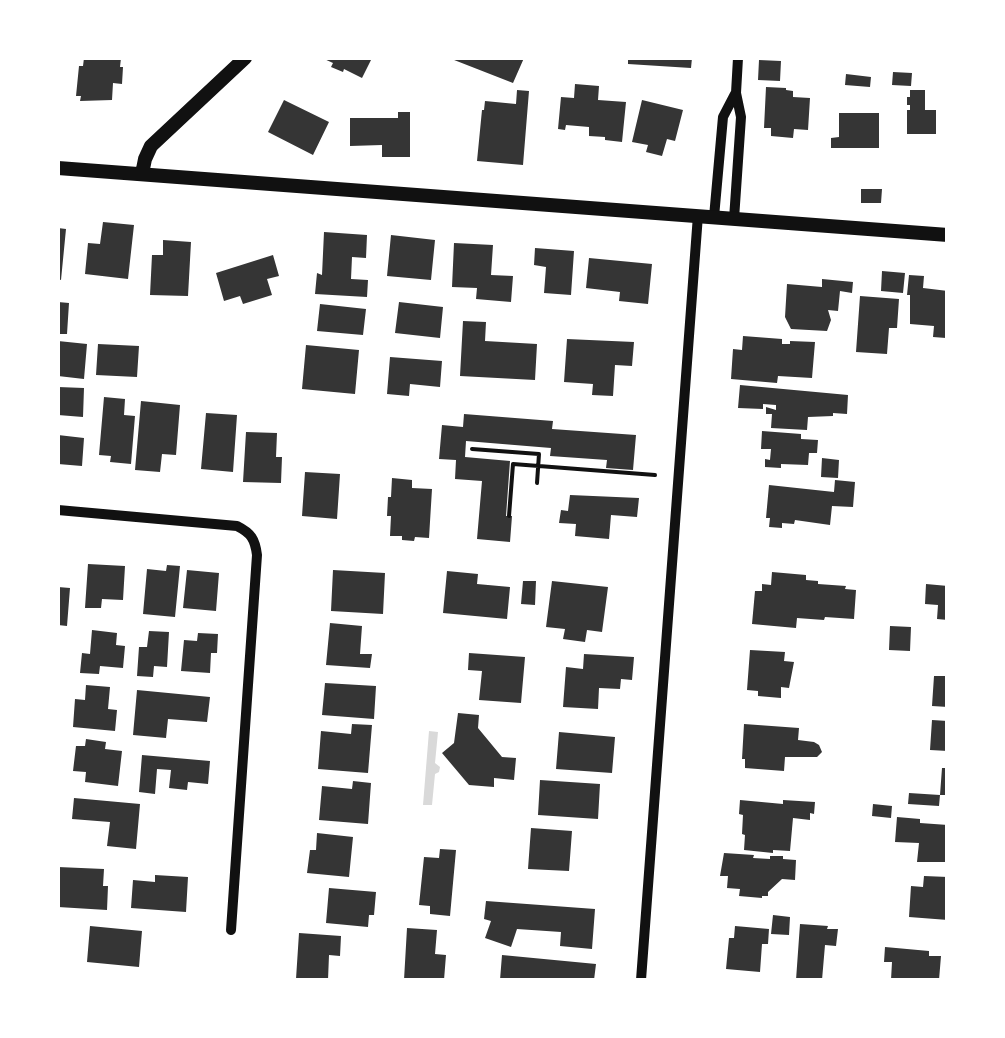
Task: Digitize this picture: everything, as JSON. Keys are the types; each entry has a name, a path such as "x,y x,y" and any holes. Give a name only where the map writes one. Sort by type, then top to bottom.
{"street":[{"path":"142,174 145,159 158,138 245,58"},
{"path":"734,219 742,117 736,93 738,58"},
{"path":"641,980 706,216 723,118 736,93"},
{"path":"58,168 948,234"},
{"path":"58,510 237,526 249,532 256,542 231,930"}],"path":[{"path":"472,449 539,454 537,484"},
{"path":"509,516 513,464 655,474"}],"shaded area":[{"path":"429,731 438,732 435,763 440,767 435,774 432,805 423,805"}],"building":[{"path":"84,58 121,58 122,84 113,83 112,100 80,101 81,96 76,96 79,66 83,66"},
{"path":"322,58 372,58 362,78 331,67 333,63"},
{"path":"449,58 524,58 513,83"},
{"path":"628,58 692,58 691,68 628,64"},
{"path":"759,60 781,61 780,81 758,80"},
{"path":"893,72 912,73 911,86 892,85"},
{"path":"846,74 871,77 870,87 845,85"},
{"path":"575,84 599,86 598,100 626,102 622,142 589,136 589,127 566,125 565,130 558,129 561,97 574,98"},
{"path":"766,87 786,88 793,91 793,97 810,98 808,130 794,129 793,138 771,136 771,128 764,128"},
{"path":"517,90 529,91 523,165 477,161 485,101 516,104"},
{"path":"910,90 925,90 925,110 936,110 936,134 907,134"},
{"path":"284,100 329,122 313,155 268,132"},
{"path":"642,100 683,110 675,141 667,139 662,156 646,152 648,145 632,142"},
{"path":"398,112 410,112 410,157 382,157 382,145 350,146 350,118 398,118"},
{"path":"839,113 879,113 879,148 831,148 831,138 839,137"},
{"path":"861,189 882,189 881,203 861,203"},
{"path":"103,222 134,225 128,279 85,274 88,243 100,244"},
{"path":"58,228 66,229 61,280 58,279"},
{"path":"324,232 367,235 366,258 352,257 351,279 368,280 367,297 315,294 317,273 322,275"},
{"path":"391,235 435,240 431,280 387,276"},
{"path":"163,240 191,242 188,296 150,295 152,255 163,255"},
{"path":"454,243 493,245 491,275 513,276 511,302 476,299 477,288 452,287"},
{"path":"535,248 574,251 571,295 544,293 546,267 534,265"},
{"path":"273,255 279,276 267,279 272,295 243,304 240,296 224,301 216,273"},
{"path":"589,258 652,264 648,304 619,301 620,292 586,288"},
{"path":"882,271 905,273 903,293 881,291"},
{"path":"909,275 924,276 923,288 948,291 946,338 933,337 934,326 910,324"},
{"path":"822,279 853,282 852,293 840,291 838,311 828,310 831,320 827,331 791,329 785,317 787,284 822,287"},
{"path":"860,296 899,299 897,328 889,328 887,354 856,352"},
{"path":"58,302 69,303 67,334 58,334"},
{"path":"399,302 443,307 440,338 395,333"},
{"path":"320,304 366,309 363,335 317,331"},
{"path":"463,321 486,322 485,341 537,344 535,380 460,376"},
{"path":"743,336 782,339 782,344 815,342 812,378 778,376 777,383 731,379 733,349 742,350"},
{"path":"567,339 634,342 632,366 615,365 613,396 592,395 593,384 564,382"},
{"path":"58,341 87,344 84,379 58,376"},
{"path":"98,344 139,346 137,377 96,375"},
{"path":"306,345 359,350 355,394 302,389"},
{"path":"390,357 442,361 440,387 410,384 409,396 387,394"},
{"path":"740,385 848,395 847,414 808,417 807,430 771,428 772,414 766,414 766,407 776,410 776,405 738,408"},
{"path":"58,387 84,388 83,417 58,415"},
{"path":"104,397 125,399 124,415 135,416 131,464 110,462 111,456 99,455"},
{"path":"141,401 180,405 176,455 162,454 160,472 135,470"},
{"path":"206,413 237,415 233,472 201,469"},
{"path":"464,414 553,421 552,429 636,435 633,470 606,468 607,460 550,456 551,448 466,441 465,457 510,461 506,516 512,516 510,542 477,539 482,481 455,479 456,460 439,459 442,425 463,427"},
{"path":"762,431 801,434 801,439 818,440 817,453 809,453 808,465 765,467 771,449 761,449"},
{"path":"246,432 277,433 276,457 282,457 281,483 243,482"},
{"path":"58,435 84,438 82,466 58,464"},
{"path":"822,458 839,460 838,478 821,477"},
{"path":"305,472 340,474 337,519 302,516"},
{"path":"392,478 412,480 412,488 432,489 429,538 415,537 414,541 390,536 391,516 387,516"},
{"path":"835,480 855,482 853,507 832,506 830,525 795,520 794,524 782,523 782,528 769,527 769,485 834,492"},
{"path":"570,495 639,498 637,517 611,515 609,539 575,536 576,524 559,523 561,510 568,511"},
{"path":"88,564 125,566 123,600 102,599 101,608 85,608"},
{"path":"167,565 180,566 175,617 143,614 147,569 166,571"},
{"path":"187,570 219,573 216,611 183,608"},
{"path":"333,570 385,573 383,614 331,611"},
{"path":"447,571 478,574 477,584 510,587 507,619 443,613"},
{"path":"772,572 806,575 806,580 818,584 856,590 854,619 797,618 796,628 752,624 755,591 762,591 762,584 771,585"},
{"path":"523,581 536,581 535,605 521,604"},
{"path":"552,581 608,587 602,632 587,630 585,642 563,639 565,629 546,627"},
{"path":"926,584 948,586 948,620 937,619 938,605 925,604"},
{"path":"58,587 70,588 67,626 58,625"},
{"path":"330,623 362,626 360,654 372,654 370,668 326,665"},
{"path":"890,626 911,627 910,651 889,650"},
{"path":"92,630 117,633 116,645 125,646 123,668 100,666 99,674 80,673 82,653 90,654"},
{"path":"149,631 169,632 167,667 154,666 153,677 137,676 139,647 147,647"},
{"path":"198,633 218,634 217,653 211,653 210,673 181,671 184,640 197,641"},
{"path":"750,650 785,652 784,661 794,662 789,688 781,687 781,698 758,696 758,691 747,690"},
{"path":"469,653 525,657 521,703 479,700 482,671 468,670"},
{"path":"584,654 634,657 632,680 621,679 620,689 599,688 598,709 563,707 566,667 583,669"},
{"path":"934,676 948,676 948,707 932,706"},
{"path":"325,683 376,686 374,719 322,715"},
{"path":"86,685 110,687 108,709 117,710 115,731 73,727 75,699 85,700"},
{"path":"137,690 210,697 207,722 168,719 166,738 133,735"},
{"path":"458,713 479,715 478,728 502,757 516,758 514,780 494,778 494,787 469,785 442,753 454,743"},
{"path":"932,720 948,721 948,751 930,750"},
{"path":"352,724 372,725 368,773 318,769 321,731 351,734"},
{"path":"744,724 799,728 798,740 814,742 822,752 817,757 785,757 784,771 745,768"},
{"path":"559,732 615,737 612,773 556,769"},
{"path":"86,739 106,742 105,749 122,751 118,786 85,782 86,772 73,771 76,746 85,746"},
{"path":"142,755 210,761 208,784 188,782 187,790 169,788 171,770 157,769 155,794 139,792"},
{"path":"942,768 948,768 948,795 940,795"},
{"path":"540,780 600,784 598,819 538,815"},
{"path":"353,781 371,783 368,824 319,820 322,786 352,789"},
{"path":"909,793 940,795 939,806 908,804"},
{"path":"74,798 140,804 136,849 107,846 110,822 72,819"},
{"path":"740,800 815,802 814,814 810,813 810,820 793,818 790,851 744,850"},
{"path":"873,804 892,806 891,818 872,816"},
{"path":"897,817 948,825 948,862 917,862 919,843 895,842"},
{"path":"531,828 572,831 569,871 528,869"},
{"path":"317,833 353,837 349,877 307,873 310,850 316,850"},
{"path":"440,849 456,850 450,916 430,914 430,906 419,905 424,857 439,858"},
{"path":"724,853 796,860 795,880 782,879 762,898 739,896 740,889 727,888 728,876 720,876"},
{"path":"58,867 104,869 107,910 58,907"},
{"path":"155,875 188,877 186,912 131,908 133,880 155,882"},
{"path":"924,876 948,877 948,920 909,917 911,886 923,887"},
{"path":"329,888 376,892 374,915 369,915 368,927 326,923"},
{"path":"486,901 595,909 592,949 560,946 561,932 517,929 511,947 485,938 491,921 484,919"},
{"path":"773,915 790,917 789,935 771,934"},
{"path":"800,924 838,929 836,946 825,945 822,980 796,980"},
{"path":"90,926 142,931 139,967 87,962"},
{"path":"735,926 769,929 768,944 762,944 760,972 726,969 729,938 734,938"},
{"path":"407,928 437,930 435,954 446,955 444,980 404,980"},
{"path":"299,933 341,936 340,956 329,955 328,980 296,979"},
{"path":"885,947 929,951 929,956 941,956 939,980 891,980 892,962 884,962"},
{"path":"502,955 596,964 594,980 500,980"}]}
